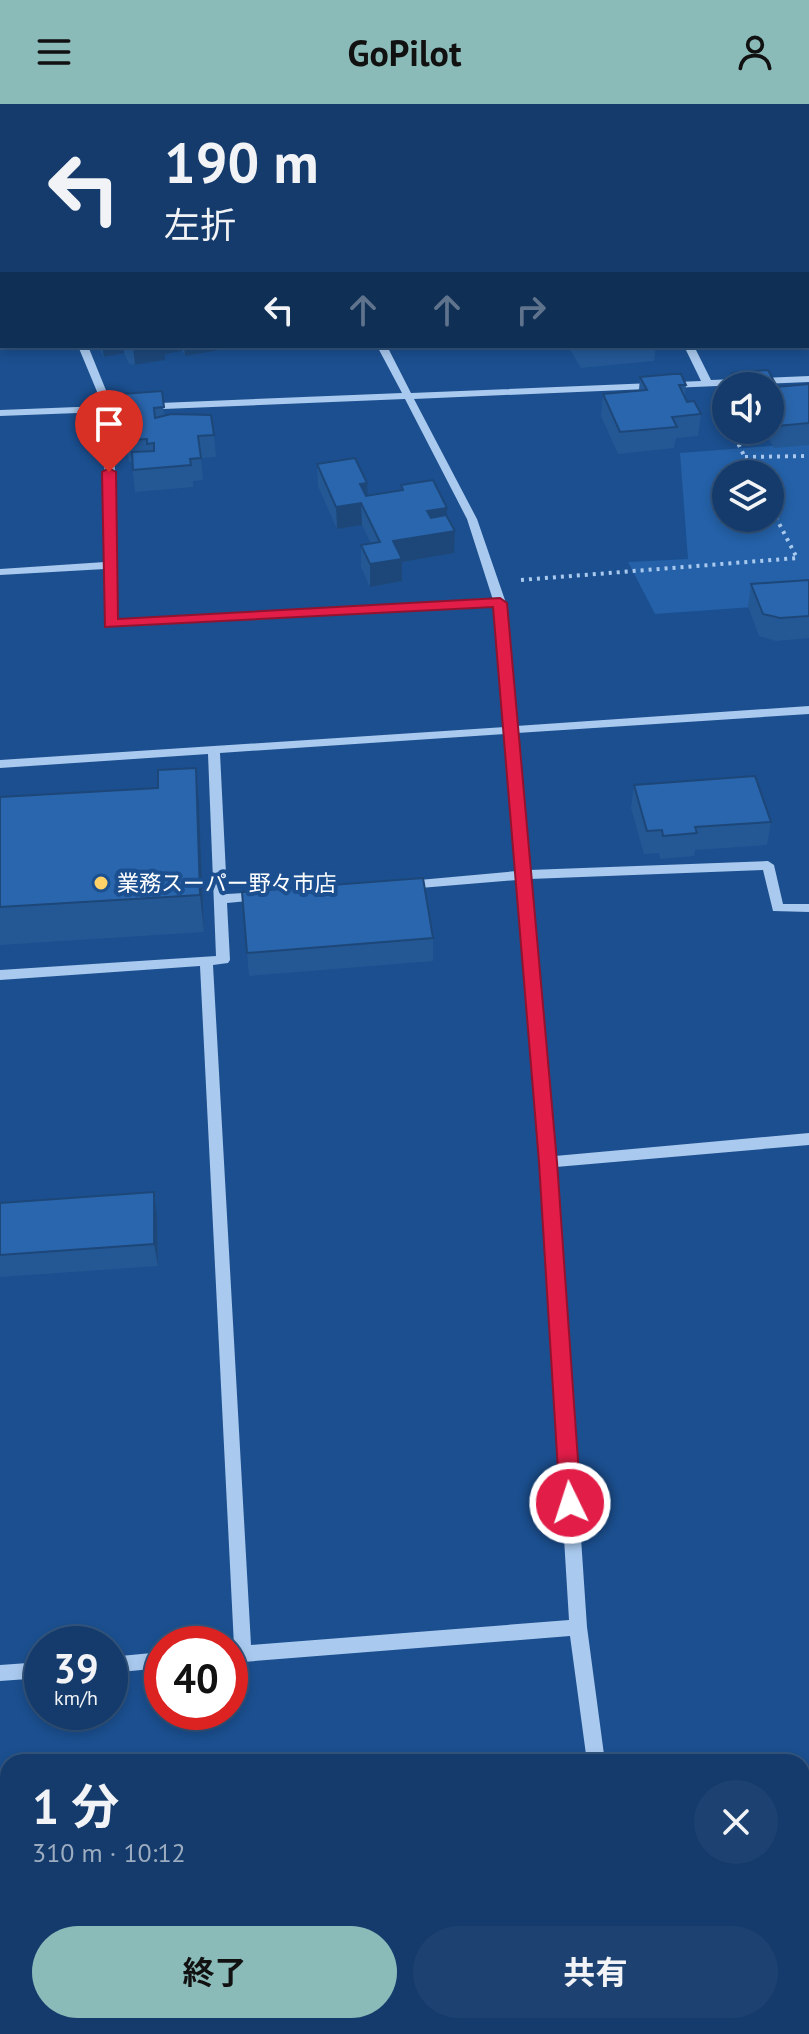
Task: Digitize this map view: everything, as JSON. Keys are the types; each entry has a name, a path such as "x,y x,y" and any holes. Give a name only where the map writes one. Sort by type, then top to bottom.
{"street":[{"path":"84,348 109,409 111,624 500,603"},
{"path":"383,348 472,519 500,603 548,1162 578,1627 595,1754"},
{"path":"690,348 708,384"},
{"path":"0,413 809,379"},
{"path":"0,572 109,565"},
{"path":"0,764 809,710"},
{"path":"0,975 223,960 214,750"},
{"path":"387,886 525,875 768,865 778,908 809,908"},
{"path":"219,899 280,895"},
{"path":"206,961 235,1626"},
{"path":"548,1162 809,1139"},
{"path":"248,1653 578,1627"},
{"path":"0,1673 24,1671"}],"path":[{"path":"738,444 746,460"},
{"path":"745,457 809,456"},
{"path":"493,583 797,558 784,532"}],"shaded area":[{"path":"809,443 809,603 655,614 628,562 688,559 680,453"}],"building":[{"path":"681,374 686,385 679,385 687,402 694,401 701,414 672,417 677,427 620,432 603,394 647,390 640,377"},
{"path":"809,384 809,423 784,425 784,386"},
{"path":"162,391 164,407 154,408 155,418 171,414 211,415 214,435 198,436 201,458 190,459 191,465 133,470 132,452 154,451 154,443 147,444 147,439 126,440 122,394"},
{"path":"355,458 367,483 360,484 366,496 403,490 401,485 433,480 447,508 427,511 431,518 446,515 455,531 393,541 402,559 370,564 361,545 380,542 361,503 336,507 317,464"},
{"path":"809,580 809,616 780,618 763,614 751,584"},
{"name":"業務スーパー野々市店","path":"196,768 200,895 0,907 0,797 158,788 158,770"},
{"path":"755,776 771,822 695,827 697,833 663,836 662,830 647,831 634,785"},
{"path":"423,878 433,938 247,953 242,892"},
{"path":"154,1192 154,1244 0,1255 0,1203"}],"place":[{"name":"業務スーパー野々市店","path":"101,883"}],"route":[{"path":"109,472 111,624 500,603 548,1162 570,1503"}]}
